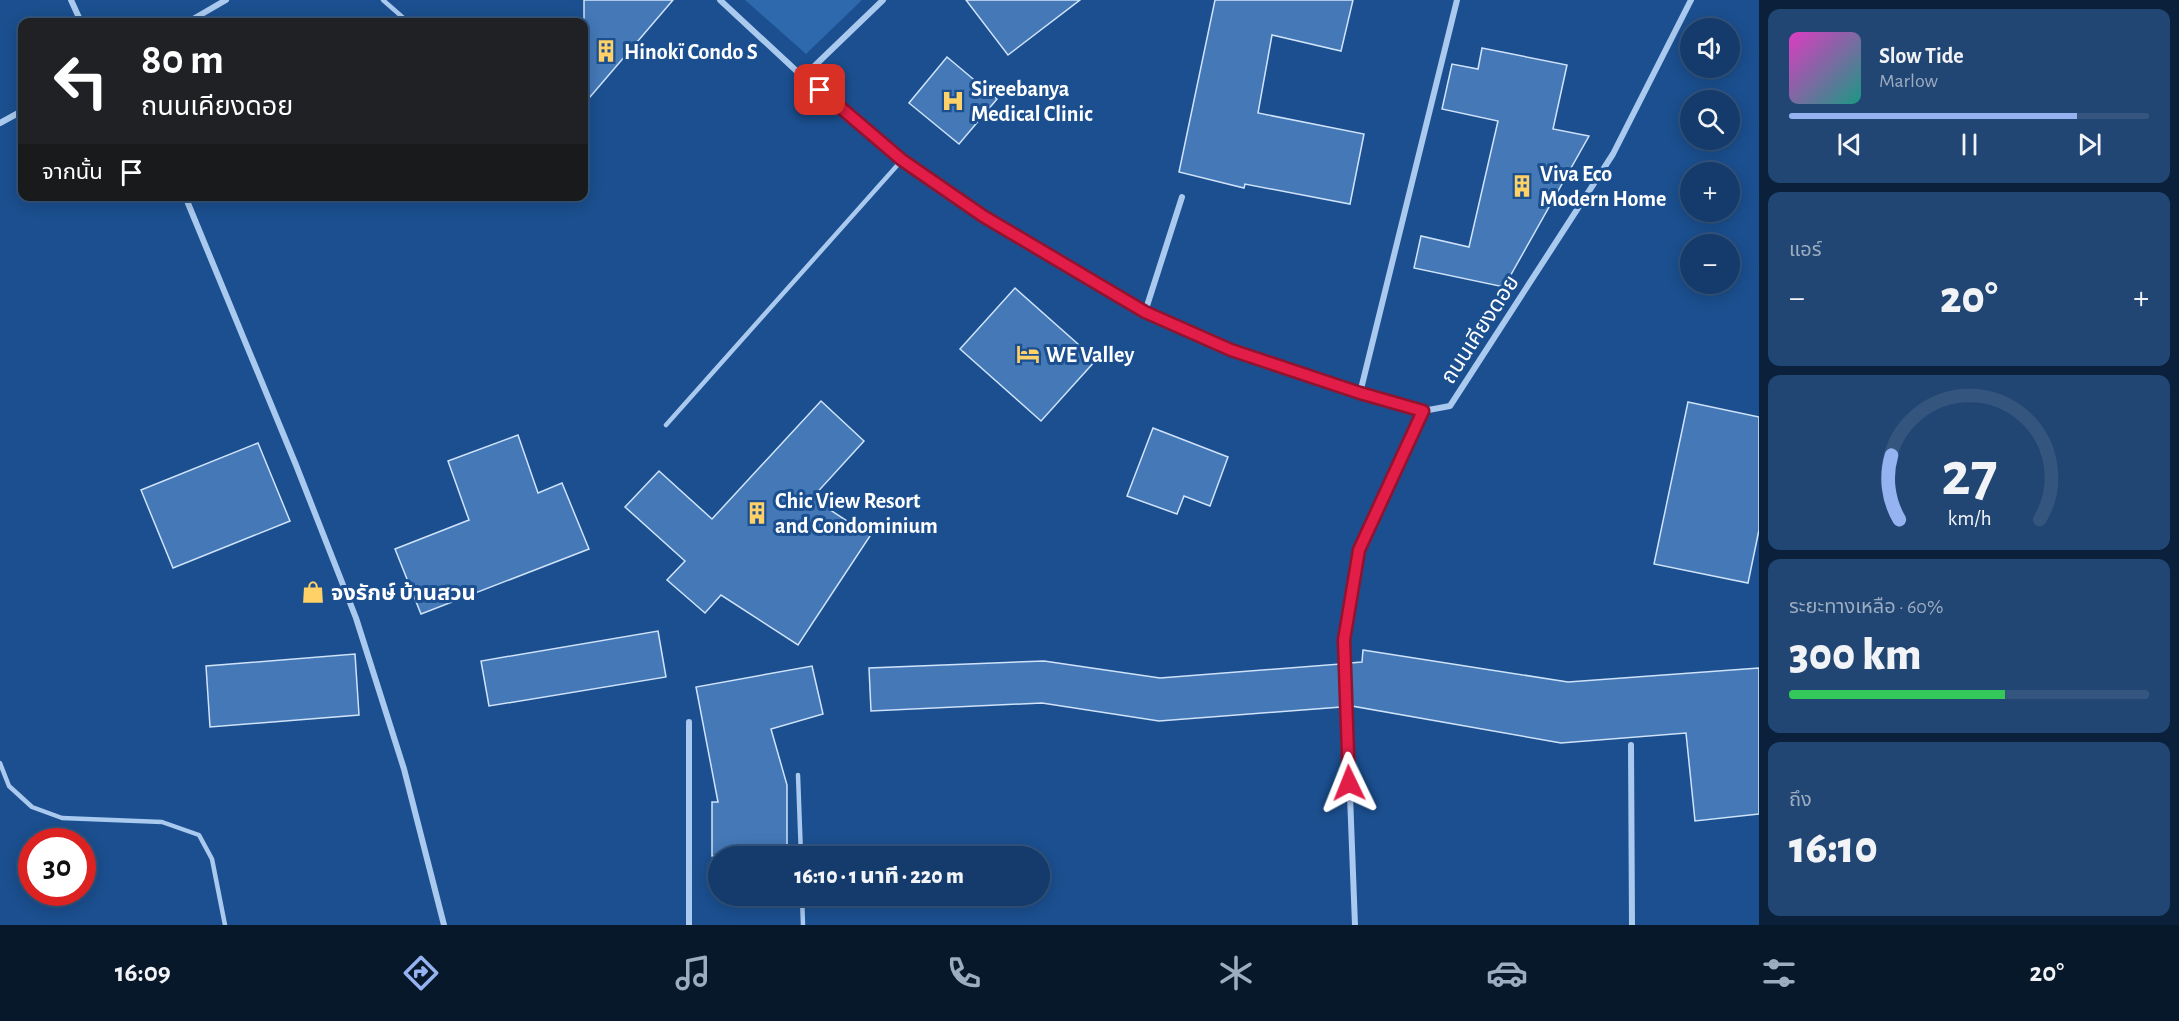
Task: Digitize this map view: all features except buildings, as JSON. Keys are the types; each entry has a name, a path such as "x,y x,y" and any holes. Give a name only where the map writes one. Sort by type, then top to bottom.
{"street":[{"path":"71,0 79,18"},
{"path":"196,18 226,0"},
{"path":"720,0 804,77 902,160 983,216 1145,312 1231,350 1360,393 1423,411 1359,550 1344,640 1355,925"},
{"path":"804,77 882,0"},
{"path":"1360,393 1457,0"},
{"name":"ถนนเคียงดอย","path":"1423,411 1450,406 1613,154 1691,0"},
{"path":"0,123 18,113"},
{"path":"1145,312 1182,196"},
{"path":"186,201 292,454 356,618 404,769 444,925"},
{"path":"689,722 689,925"},
{"path":"1630,745 1632,925"}],"lane":[{"path":"383,0 403,18"},
{"path":"666,424 902,160"},
{"path":"0,763 9,786 32,807 62,818 162,822 199,835 212,859 225,925"},
{"path":"798,775 801,846"},
{"path":"802,906 803,925"}],"shaded area":[{"path":"745,0 862,0 806,54"}],"place":[{"name":"Hinokï Condo S","path":"606,51"},
{"name":"Sireebanya Medical Clinic","path":"953,101"},
{"name":"Viva Eco Modern Home","path":"1522,186"},
{"name":"WE Valley","path":"1028,354"},
{"name":"Chic View Resort and Condominium","path":"757,513"},
{"name":"จงรักษ์ บ้านสวน","path":"313,592"}],"route":[{"path":"820,90 902,160 983,216 1145,312 1231,350 1360,393 1423,411 1359,550 1344,640 1349,783"}]}
